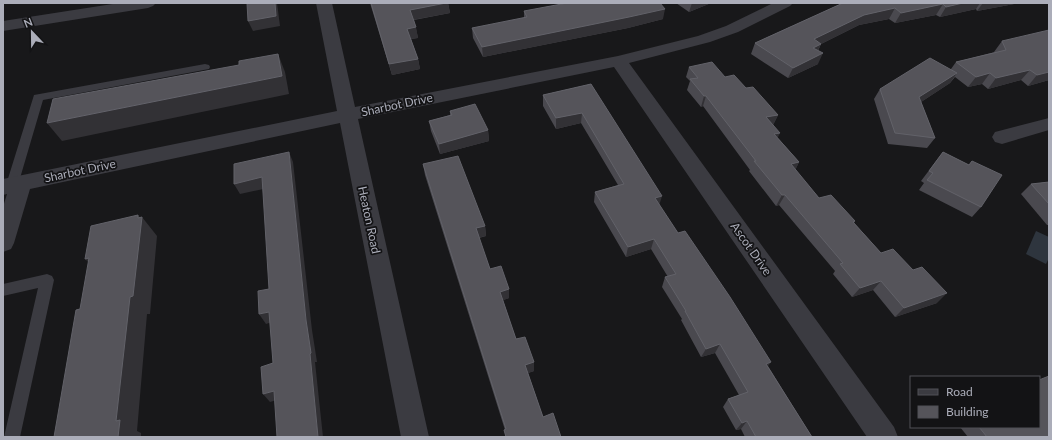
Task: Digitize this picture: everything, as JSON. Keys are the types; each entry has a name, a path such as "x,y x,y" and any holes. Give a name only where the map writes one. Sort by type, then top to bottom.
{"street":[{"path":"3,26 148,3"},
{"name":"Heaton Road","path":"324,3 415,437"},
{"name":"Sharbot Drive","path":"12,185 618,60 704,39 732,28 785,3"},
{"name":"Ascot Drive","path":"618,60 884,437"},
{"path":"1002,137 1049,124"},
{"path":"3,243 12,185"}],"lane":[{"path":"12,185 38,97 205,67"},
{"path":"3,290 47,280 12,437"}],"shaded area":[{"path":"1036,231 1049,237 1049,258 1046,264 1026,254"}],"building":[{"path":"247,3 275,3 276,16 248,21"},
{"path":"371,3 446,3 410,10 416,27 407,29 418,59 389,64"},
{"path":"567,3 660,3 665,9 482,47 472,28 527,17 524,11"},
{"path":"843,3 963,3 946,7 943,4 901,13 895,8 864,15 814,39 821,44 813,48 823,53 793,68 755,43"},
{"path":"1049,30 1049,72 1037,75 1030,70 996,78 990,73 976,77 956,62 1006,50 1002,41"},
{"path":"278,54 282,76 47,123 53,99 239,65 239,61"},
{"path":"930,58 957,73 919,97 935,138 895,133 880,89"},
{"path":"712,62 725,77 734,75 746,88 753,87 778,115 766,117 780,133 774,134 799,162 791,164 819,198 831,195 855,221 853,222 881,253 893,249 913,270 922,267 947,293 904,308 881,281 860,288 840,264 843,263 785,195 782,195 754,161 756,161 706,96 704,96 690,79 698,78 689,67"},
{"path":"591,84 662,196 655,198 678,233 685,231 730,297 771,362 766,364 812,437 756,437 747,421 742,423 728,399 748,392 720,344 706,349 686,311 665,277 676,274 654,239 628,247 595,192 624,184 582,113 556,118 543,95"},
{"path":"475,104 488,130 439,144 429,121 452,115 450,111"},
{"path":"289,152 306,320 311,353 318,437 277,437 274,391 263,394 261,367 273,363 269,312 259,314 258,291 269,289 262,177 234,184 234,164"},
{"path":"943,152 969,165 972,161 1002,175 981,207 927,180 933,173 929,171"},
{"path":"458,156 485,226 476,228 490,269 501,266 509,289 500,292 516,339 525,337 534,362 525,365 543,417 553,413 561,437 506,437 504,430 506,429 423,164"},
{"path":"1049,182 1049,204 1031,184"},
{"path":"138,215 138,218 142,217 133,296 130,297 116,421 120,420 118,437 54,437 76,310 80,309 89,258 85,259 91,226"},
{"path":"1049,376 1049,437 987,437 980,428 1040,428 1040,380"}]}
